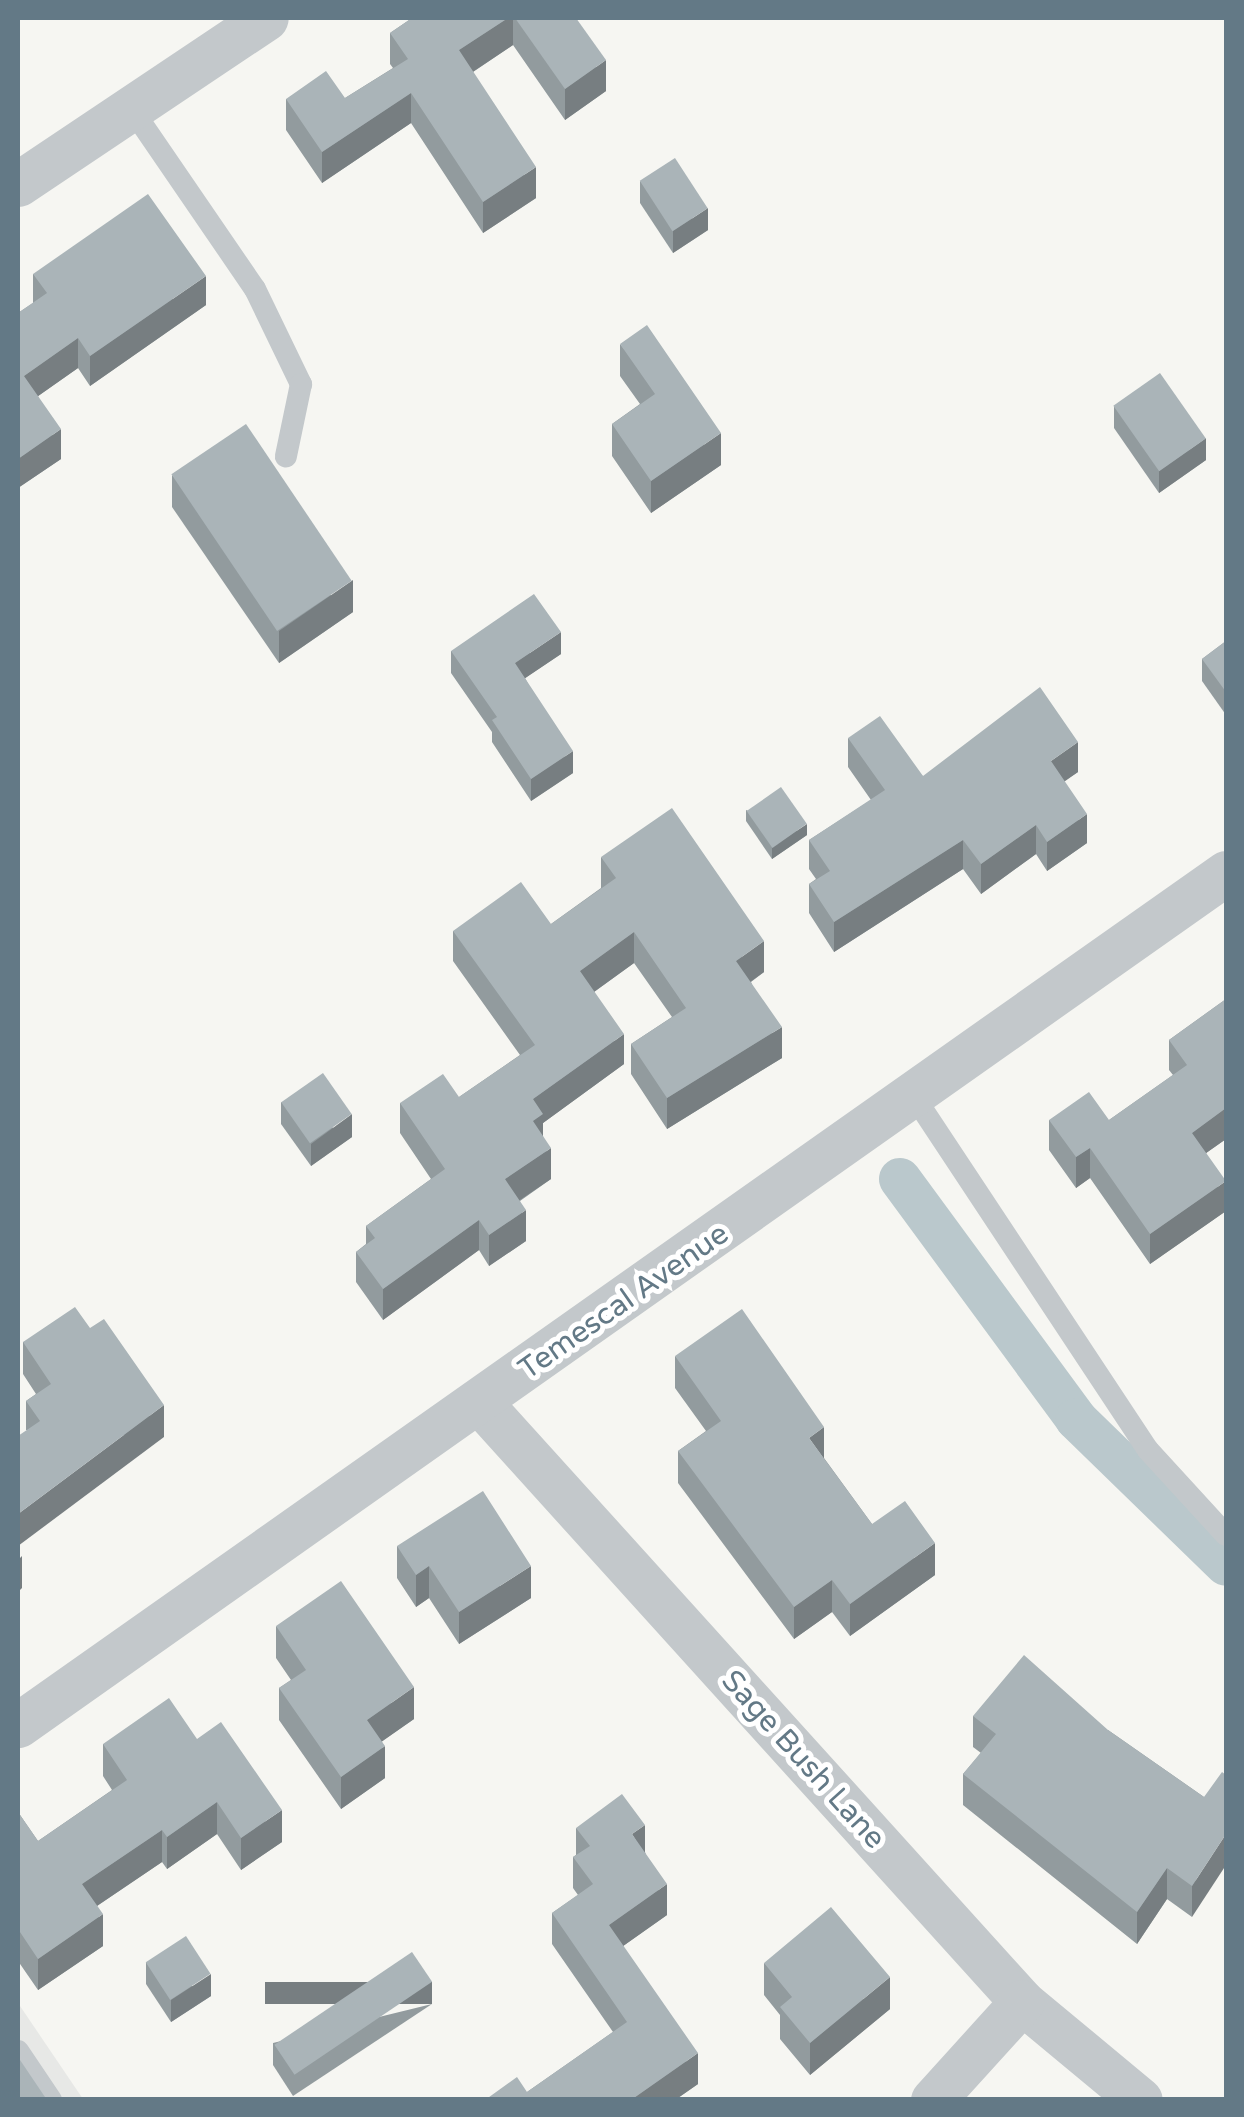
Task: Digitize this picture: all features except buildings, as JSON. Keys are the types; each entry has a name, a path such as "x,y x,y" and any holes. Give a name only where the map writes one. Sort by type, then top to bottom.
{"street":[{"path":"18,184 266,18"},
{"name":"Temescal Avenue","path":"18,1725 481,1404 1226,872"},
{"name":"Sage Bush Lane","path":"481,1404 1022,2002 1140,2100"},
{"path":"933,2100 1022,2002"}],"lane":[{"path":"131,108 255,289 301,384 286,456"},
{"path":"914,1095 1148,1450 1226,1535"},
{"path":"18,2050 51,2100"}],"shaded area":[{"path":"18,2003 83,2099 18,2099"}],"waterway":[{"path":"900,1179 1076,1419 1226,1565"}]}
